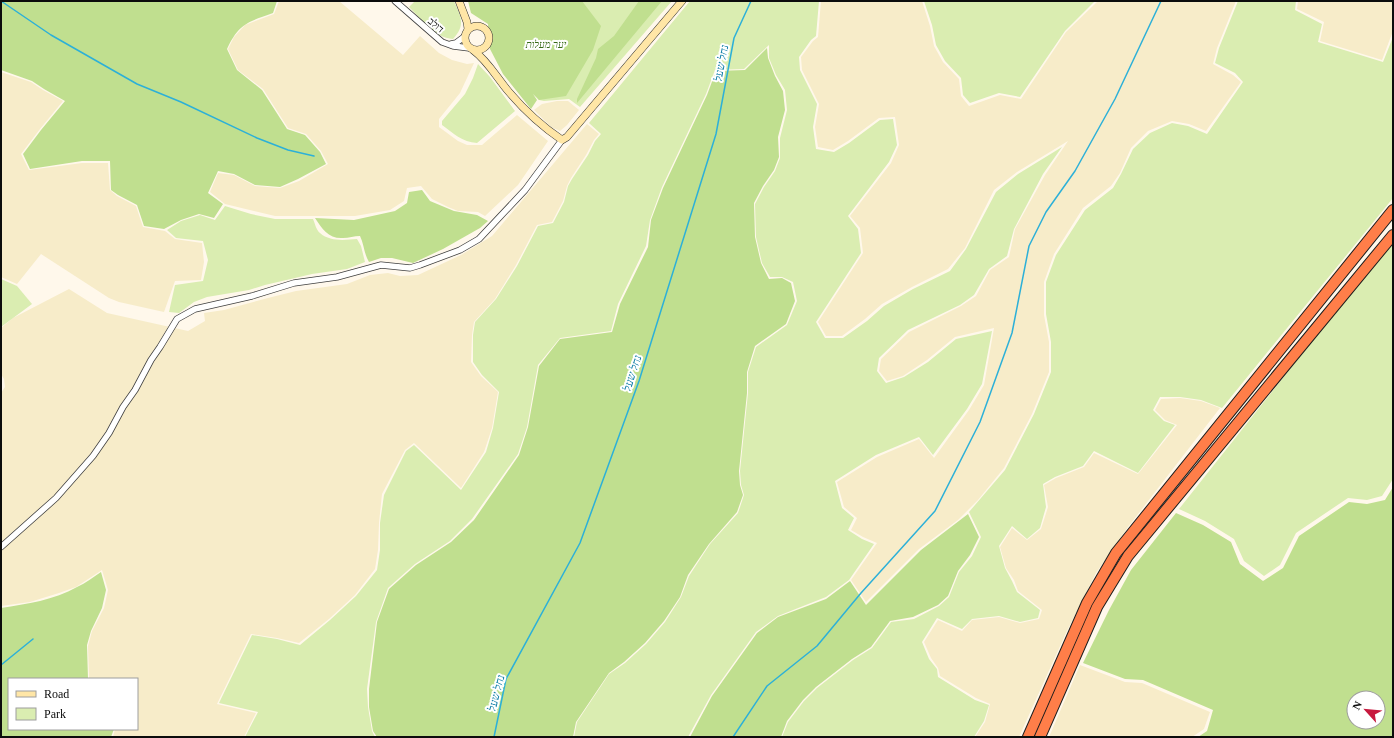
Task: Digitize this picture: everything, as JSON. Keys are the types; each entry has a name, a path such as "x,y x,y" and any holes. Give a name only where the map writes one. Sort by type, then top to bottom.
{"highway":[{"path":"1028,737 1088,603 1116,553 1393,210"},
{"path":"1040,737 1097,607 1128,556 1393,234"}],"street":[{"name":"דולב","path":"395,1 435,36 448,44 471,49"},
{"path":"459,1 464,12 468,29 464,37 464,41 488,64 499,80 522,107 562,140"},
{"path":"1,547 56,498 93,456 109,433 123,407 136,390 151,360 177,319 195,309 210,304 252,296 294,283 337,277 381,265 410,268 460,250 475,242 524,190 562,140 567,137 682,1"},
{"path":"464,12 479,26 486,30 489,35 486,50 488,64"},
{"path":"468,29 479,26"},
{"name":"דולב","path":"448,44 456,43 464,37"},
{"path":"471,49 481,50 486,47 488,43"}],"shaded area":[{"path":"279,1 339,1 403,55 420,36 439,53 452,60 467,64 474,63 460,93 439,119 439,127 458,141 467,145 482,145 517,115 548,141 518,185 485,216 478,212 458,211 448,207 432,199 421,186 407,188 404,201 390,210 355,216 275,216 225,204 210,192 218,173 234,175 255,186 280,188 299,181 328,164 321,151 306,134 288,128 263,89 238,70 228,49 234,37 245,25 274,14"},
{"path":"821,1 922,1 930,26 934,46 943,62 959,79 961,96 969,106 1000,95 1021,99 1066,32 1098,1 1236,1 1217,48 1213,64 1233,75 1241,82 1206,131 1189,124 1172,121 1148,131 1131,148 1120,173 1111,186 1083,208 1054,254 1044,282 1044,315 1049,342 1049,372 1032,414 1004,468 978,500 958,520 919,549 866,602 851,580 877,543 851,530 857,518 844,507 837,482 877,457 919,439 934,458 969,410 984,385 994,328 955,337 927,360 903,376 887,381 879,371 881,359 909,332 961,306 976,296 990,270 1009,257 1015,229 1045,175 1068,141 1017,172 994,190 965,248 948,269 882,304 842,336 826,336 818,322 863,253 860,228 850,216 891,163 899,145 895,117 879,118 833,150 818,147 815,127 819,104 802,70 801,57 813,41 818,37"},
{"path":"1298,1 1393,1 1393,31 1382,60 1320,41 1324,22 1297,9"},
{"path":"1,72 31,82 63,101 21,154 29,170 82,163 108,163 110,190 117,196 136,206 143,227 165,231 175,239 202,243 204,262 201,280 175,281 164,312 119,302 109,298 41,254 17,284 1,277"},
{"path":"557,101 568,101 579,110 560,131 551,127 534,110 542,104"},
{"path":"587,124 599,134 571,178 563,201 552,222 537,225 516,265 495,299 474,322 471,362 481,376 498,392 492,428 484,452 461,488 414,443 405,450 382,494 378,550 375,569 355,595 329,619 299,643 251,634 217,704 256,713 244,737 113,737 115,730 138,730 138,678 89,678 88,646 92,631 104,608 108,590 102,570 76,587 30,602 1,606 1,393 5,387 4,379 1,374 1,328 13,318 69,289 107,313 188,331 205,321 204,313 224,310 296,291 347,284 370,275 388,273 400,276 418,275 461,255 492,236"},
{"path":"1180,398 1201,401 1220,408 1128,527 1096,573 1066,633 1019,737 975,737 985,722 990,704 976,698 940,676 938,668 931,658 924,642 938,620 962,631 972,620 999,617 1020,623 1039,619 1042,610 1018,591 1014,580 1006,568 1000,547 1012,528 1027,540 1041,529 1048,507 1044,485 1056,478 1084,467 1094,453 1138,474 1177,425 1165,420 1155,410 1161,399"},
{"path":"1080,665 1125,682 1142,683 1210,712 1204,729 1192,737 1049,737"}],"green space":[{"path":"1,1 277,1 273,13 251,21 245,25 231,40 227,49 237,70 262,90 287,129 305,135 320,152 326,164 280,187 255,185 234,174 218,171 208,193 223,204 214,218 199,214 181,220 164,229 144,226 137,205 111,190 110,161 82,161 30,169 23,154 65,101 32,81 1,70"},
{"path":"415,1 454,1 459,12 461,25 453,39 446,38 434,32 423,22 409,7"},
{"name":"יער מעלות","path":"468,1 582,1 601,26 593,50 566,96 539,100 533,94 537,100 531,109 503,74 490,49 488,24 471,13"},
{"path":"544,1 672,1 580,107 569,99 539,100 517,68"},
{"name":"יער מעלות","path":"639,1 662,1 577,103 577,99 596,58 598,49 614,36"},
{"path":"690,1 819,1 816,36 811,40 799,57 800,70 817,104 813,127 816,149 834,152 880,120 893,119 897,145 889,162 848,216 858,229 861,253 816,322 825,338 843,338 867,321 884,306 913,289 950,271 966,249 996,192 1018,174 1062,147 1043,174 1014,229 1007,256 989,269 974,295 960,305 908,330 879,358 877,371 886,383 904,377 928,362 956,339 992,331 982,384 967,409 933,455 919,437 876,455 835,481 842,508 854,518 848,530 862,539 874,544 849,580 826,597 778,616 756,632 711,695 688,737 574,737 577,722 609,674 625,663 646,644 665,622 681,597 689,576 710,544 738,513 744,495 741,485 740,471 748,393 748,372 756,347 787,325 797,301 793,282 782,277 770,277 762,263 756,237 755,204 775,171 780,158 780,138 787,110 785,90 776,75 769,58 769,45 744,69 715,70 706,94 662,187 650,220 646,246 618,304 611,331 560,338 538,365 527,427 518,454 472,519 450,541 415,564 388,588 376,622 367,689 372,731 375,737 245,737 258,712 219,703 252,635 300,645 356,596 377,570 380,550 380,523 384,495 406,451 414,445 461,490 486,452 493,428 499,392 482,375 473,362 473,335 475,322 496,299 517,266 538,226 553,223 564,202 568,186 588,155 595,141 601,134 589,123"},
{"path":"924,1 1095,1 1065,31 1020,97 999,93 970,103 963,95 961,78 945,61 936,45 932,25"},
{"path":"1238,1 1296,1 1295,10 1322,24 1318,42 1383,62 1393,37 1393,198 1222,408 1201,400 1180,397 1160,397 1153,410 1164,421 1175,425 1138,473 1094,451 1083,466 1055,477 1043,484 1046,507 1040,528 1027,539 1012,526 999,546 1005,568 1017,592 1040,610 1038,618 1020,622 999,616 972,619 962,629 937,618 922,642 929,659 937,669 938,677 975,700 989,705 984,721 974,737 782,737 788,722 804,701 817,688 853,660 872,648 891,622 914,619 939,606 949,597 959,572 972,556 981,537 969,512 1005,470 1034,414 1051,372 1051,342 1046,314 1046,282 1056,255 1085,210 1113,188 1133,149 1150,133 1172,123 1188,126 1207,134 1243,82 1235,73 1215,63 1219,48"},
{"path":"767,48 768,58 783,91 785,110 778,137 779,157 774,170 754,203 755,237 761,263 769,279 782,278 791,283 795,301 786,324 755,346 747,372 747,393 739,471 740,485 743,495 737,512 709,544 688,575 680,597 664,621 645,643 609,673 576,722 573,737 377,737 373,731 369,707 369,689 377,622 389,589 416,565 451,542 474,520 519,455 528,427 539,366 560,339 612,332 620,304 648,247 651,220 663,188 707,95 716,71 745,70"},
{"path":"478,64 490,77 515,111 477,143 458,137 442,125 442,121 465,94"},
{"path":"422,190 430,201 454,211 477,215 488,221 480,228 443,249 413,263 392,258 381,258 369,262 360,236 343,238 334,237 323,229 315,218 354,220 395,211 407,203 409,192"},
{"path":"225,206 251,214 275,219 313,219 319,232 328,238 338,240 357,239 361,246 365,262 347,269 312,274 249,290 207,297 194,302 179,313 169,312 175,285 203,281 208,260 203,241 176,238 167,230 181,221 200,215 215,220"},
{"path":"1393,239 1393,479 1382,496 1367,500 1348,498 1296,533 1280,565 1264,576 1244,561 1234,539 1205,521 1179,509"},
{"path":"1,279 17,286 32,304 1,327"},
{"path":"1393,487 1393,737 1198,737 1207,731 1213,710 1143,680 1125,679 1083,663 1109,610 1131,570 1176,513 1203,525 1231,542 1240,564 1263,581 1283,568 1299,536 1349,502 1367,504 1385,500"},
{"path":"968,514 979,537 970,555 958,571 948,596 938,605 913,617 890,621 871,647 852,659 816,687 803,700 787,721 781,737 690,737 712,696 757,633 778,617 826,599 850,581 866,605 921,550"},
{"path":"101,572 106,590 102,608 91,631 87,645 88,678 8,678 8,730 114,730 111,737 1,737 1,608 50,598 86,582"}],"waterway":[{"path":"1,1 51,35 137,84 181,102 257,138 288,150 314,156"},
{"name":"נחל שעל","path":"494,737 506,679 580,543 639,381 716,134 734,38 751,1"},
{"path":"733,737 767,686 817,646 861,593 935,511 980,422 1012,333 1029,246 1046,212 1075,171 1115,99 1161,1"},
{"path":"1,665 33,639"}]}
